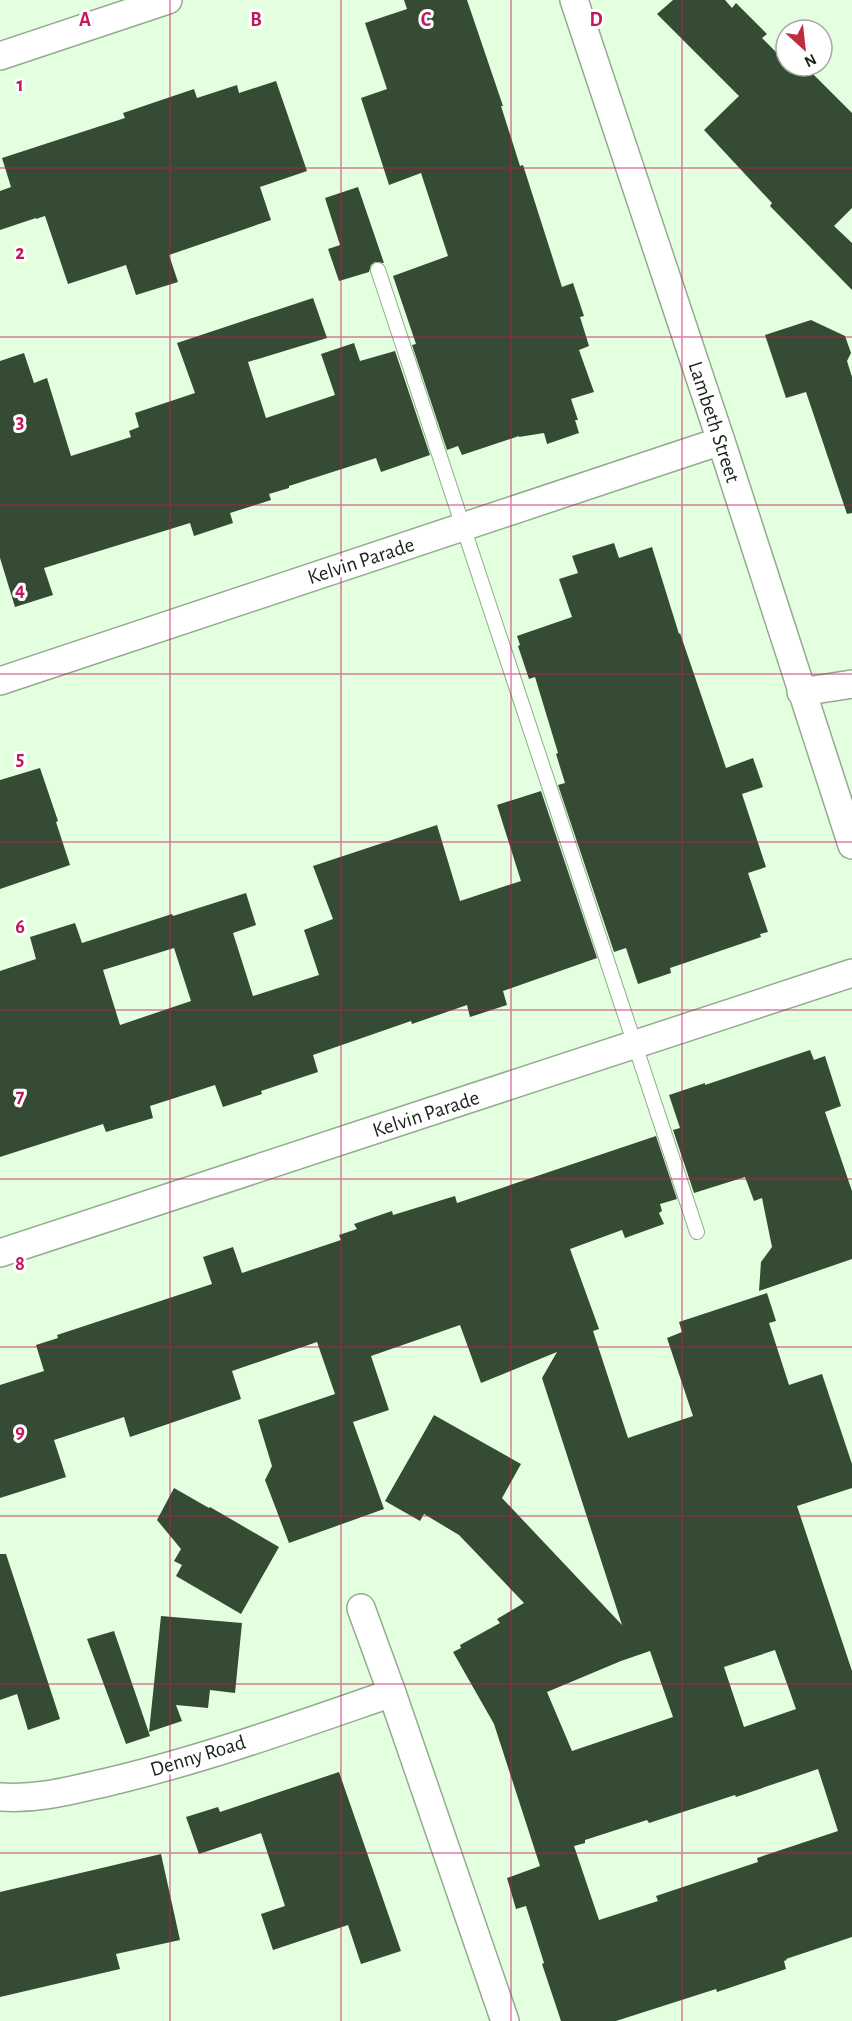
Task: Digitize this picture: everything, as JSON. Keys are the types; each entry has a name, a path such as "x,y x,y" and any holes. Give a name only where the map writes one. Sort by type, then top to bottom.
{"street":[{"path":"0,56 168,0"},
{"name":"Lambeth Street","path":"574,0 852,844"},
{"name":"Kelvin Parade","path":"0,681 721,441"},
{"path":"801,692 852,684"},
{"name":"Kelvin Parade","path":"0,1253 852,973"},
{"path":"361,1608 505,2021"},
{"name":"Denny Road","path":"0,1797 24,1799 64,1792 166,1767 392,1692"}],"lane":[{"path":"378,270 697,1232"}],"building":[{"path":"404,0 467,0 503,106 501,106 520,166 523,165 562,287 573,283 584,316 580,317 589,346 579,350 594,392 571,399 578,420 575,420 579,433 547,444 544,433 519,436 462,455 458,446 447,450 412,345 416,344 393,276 448,256 421,173 389,185 361,98 387,89 365,23 407,9"},
{"path":"673,0 725,0 732,8 736,3 767,34 762,38 774,50 774,78 817,78 852,113 852,208 834,226 852,243 852,290 770,206 772,203 704,130 739,96 657,14"},
{"path":"276,81 307,171 260,187 271,220 169,255 178,282 136,295 126,265 68,284 45,216 0,230 0,191 11,187 2,158 125,118 123,113 194,89 197,98 237,85 239,93"},
{"path":"358,187 384,263 375,262 371,265 369,272 339,281 328,249 340,245 325,198"},
{"path":"313,298 327,338 248,362 266,418 335,395 321,354 354,343 360,361 395,351 430,455 381,472 376,458 269,494 271,500 230,513 233,523 194,536 190,523 44,568 53,595 15,607 0,558 0,361 24,353 34,383 47,378 71,456 131,437 129,431 139,427 135,413 195,393 177,343"},
{"path":"811,320 845,336 851,353 847,361 852,377 852,513 847,514 806,392 786,398 765,335"},
{"path":"614,543 619,558 652,547 679,634 726,768 753,758 763,787 742,794 766,867 748,873 768,932 760,934 761,937 670,968 671,973 638,984 626,948 614,952 558,785 565,783 535,677 529,679 517,636 572,617 559,579 578,573 572,556"},
{"path":"40,768 70,865 0,889 0,780"},
{"path":"541,791 597,958 503,991 507,1005 470,1017 467,1005 412,1024 411,1021 313,1055 318,1072 261,1091 262,1094 223,1107 215,1085 150,1106 153,1118 106,1132 103,1124 0,1157 0,971 36,959 30,937 75,923 82,943 246,893 256,925 233,933 253,996 319,975 304,930 333,919 313,866 437,825 460,901 521,881 497,805","holes":["174,948 191,1001 120,1025 103,970"]},
{"path":"810,1050 814,1060 825,1056 841,1106 825,1112 852,1191 852,1259 759,1291 761,1262 772,1247 762,1198 754,1201 745,1177 694,1193 673,1130 680,1128 669,1095"},
{"path":"656,1136 677,1199 660,1204 662,1211 659,1213 664,1224 625,1238 622,1230 570,1249 599,1329 593,1331 628,1438 693,1416 667,1338 682,1332 679,1322 767,1293 776,1321 769,1323 789,1385 822,1374 852,1464 852,1488 797,1506 852,1671 852,1937 786,1959 784,1961 786,1969 717,1992 716,1989 616,2021 561,2021 526,1906 516,1909 507,1878 540,1866 494,1724 453,1652 461,1648 460,1645 500,1623 497,1619 524,1603 459,1535 424,1514 420,1521 385,1501 434,1415 521,1464 502,1498 622,1625 542,1378 557,1352 481,1383 460,1325 371,1356 389,1410 353,1422 384,1509 289,1543 265,1480 272,1466 258,1420 335,1394 317,1342 232,1371 241,1399 130,1437 124,1417 54,1440 66,1477 0,1498 0,1385 44,1371 36,1345 58,1338 57,1335 212,1284 203,1257 233,1247 242,1273 341,1240 339,1235 357,1229 354,1224 392,1211 393,1215 455,1196 457,1203","holes":["775,1650 796,1709 744,1727 724,1667","650,1651 673,1717 572,1751 547,1692","818,1769 838,1831 757,1858 758,1862 656,1896 658,1901 599,1920 574,1846 585,1843 585,1840 647,1820 649,1823 735,1795 736,1797"]},
{"path":"174,1488 279,1547 241,1614 176,1576 182,1565 174,1561 181,1549 157,1520"},
{"path":"0,1554 6,1554 60,1719 28,1730 17,1694 0,1700"},
{"path":"161,1616 242,1623 235,1693 210,1690 208,1708 176,1705 182,1721 149,1732"},
{"path":"114,1631 150,1736 126,1744 87,1639"},
{"path":"339,1772 401,1951 361,1964 348,1925 273,1950 261,1914 285,1906 261,1833 199,1854 186,1817 218,1807 220,1812"},
{"path":"161,1854 180,1940 116,1954 120,1969 0,1997 0,1892"}]}
